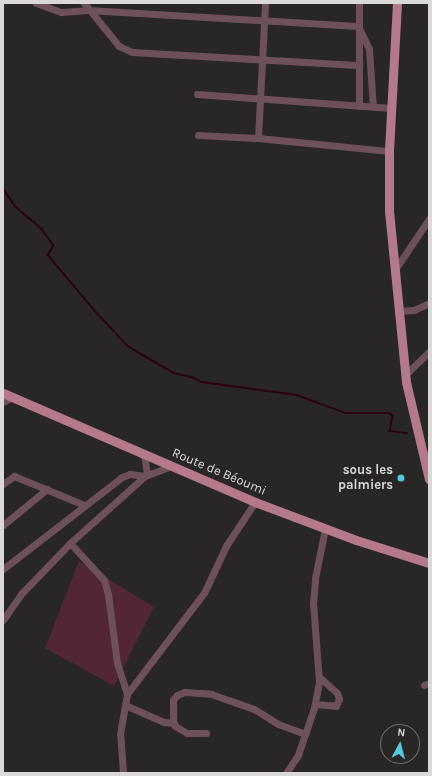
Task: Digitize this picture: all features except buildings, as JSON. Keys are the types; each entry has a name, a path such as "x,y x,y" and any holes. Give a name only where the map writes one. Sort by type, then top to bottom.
{"main road":[{"path":"397,3 390,108 389,211 405,375 429,479"},
{"name":"Route de Béoumi","path":"3,393 255,502 325,529 429,563"}],"street":[{"path":"36,3 57,11 86,6 358,26"},
{"path":"258,138 265,3"},
{"path":"359,3 357,65 359,106"},
{"path":"86,6 101,22 119,46 132,52 262,61 357,65"},
{"path":"358,26 369,49 373,107"},
{"path":"197,94 390,108"},
{"path":"198,135 258,138 389,151"},
{"path":"394,271 429,219"},
{"path":"398,311 414,310 429,303"},
{"path":"405,375 429,352"},
{"path":"3,402 13,397"},
{"path":"144,454 146,475"},
{"path":"3,620 21,594 70,543 146,475 171,466"},
{"path":"3,569 122,477 130,474 146,475"},
{"path":"3,484 14,476 84,505"},
{"path":"3,525 48,489"},
{"path":"124,773 120,734 127,694 204,593 226,546 255,502"},
{"path":"286,773 298,756 314,704 319,677 313,603 315,578 325,529"},
{"path":"70,543 104,580 108,594 117,663 127,694"},
{"path":"314,704 332,707 336,706 339,699 337,693 319,677"},
{"path":"174,723 173,700 177,694 185,692 210,694 254,709 278,724 305,734"},
{"path":"125,705 174,723 187,734 206,733"}],"shaded area":[{"path":"79,561 154,607 114,686 45,648"}],"waterway":[{"path":"3,188 16,207 41,228 54,246 48,255 97,313 128,346 141,354 174,373 192,377 202,382 297,395 346,413 390,413 393,416 390,431 407,433"}],"place":[{"name":"sous les palmiers","path":"401,478"}]}
